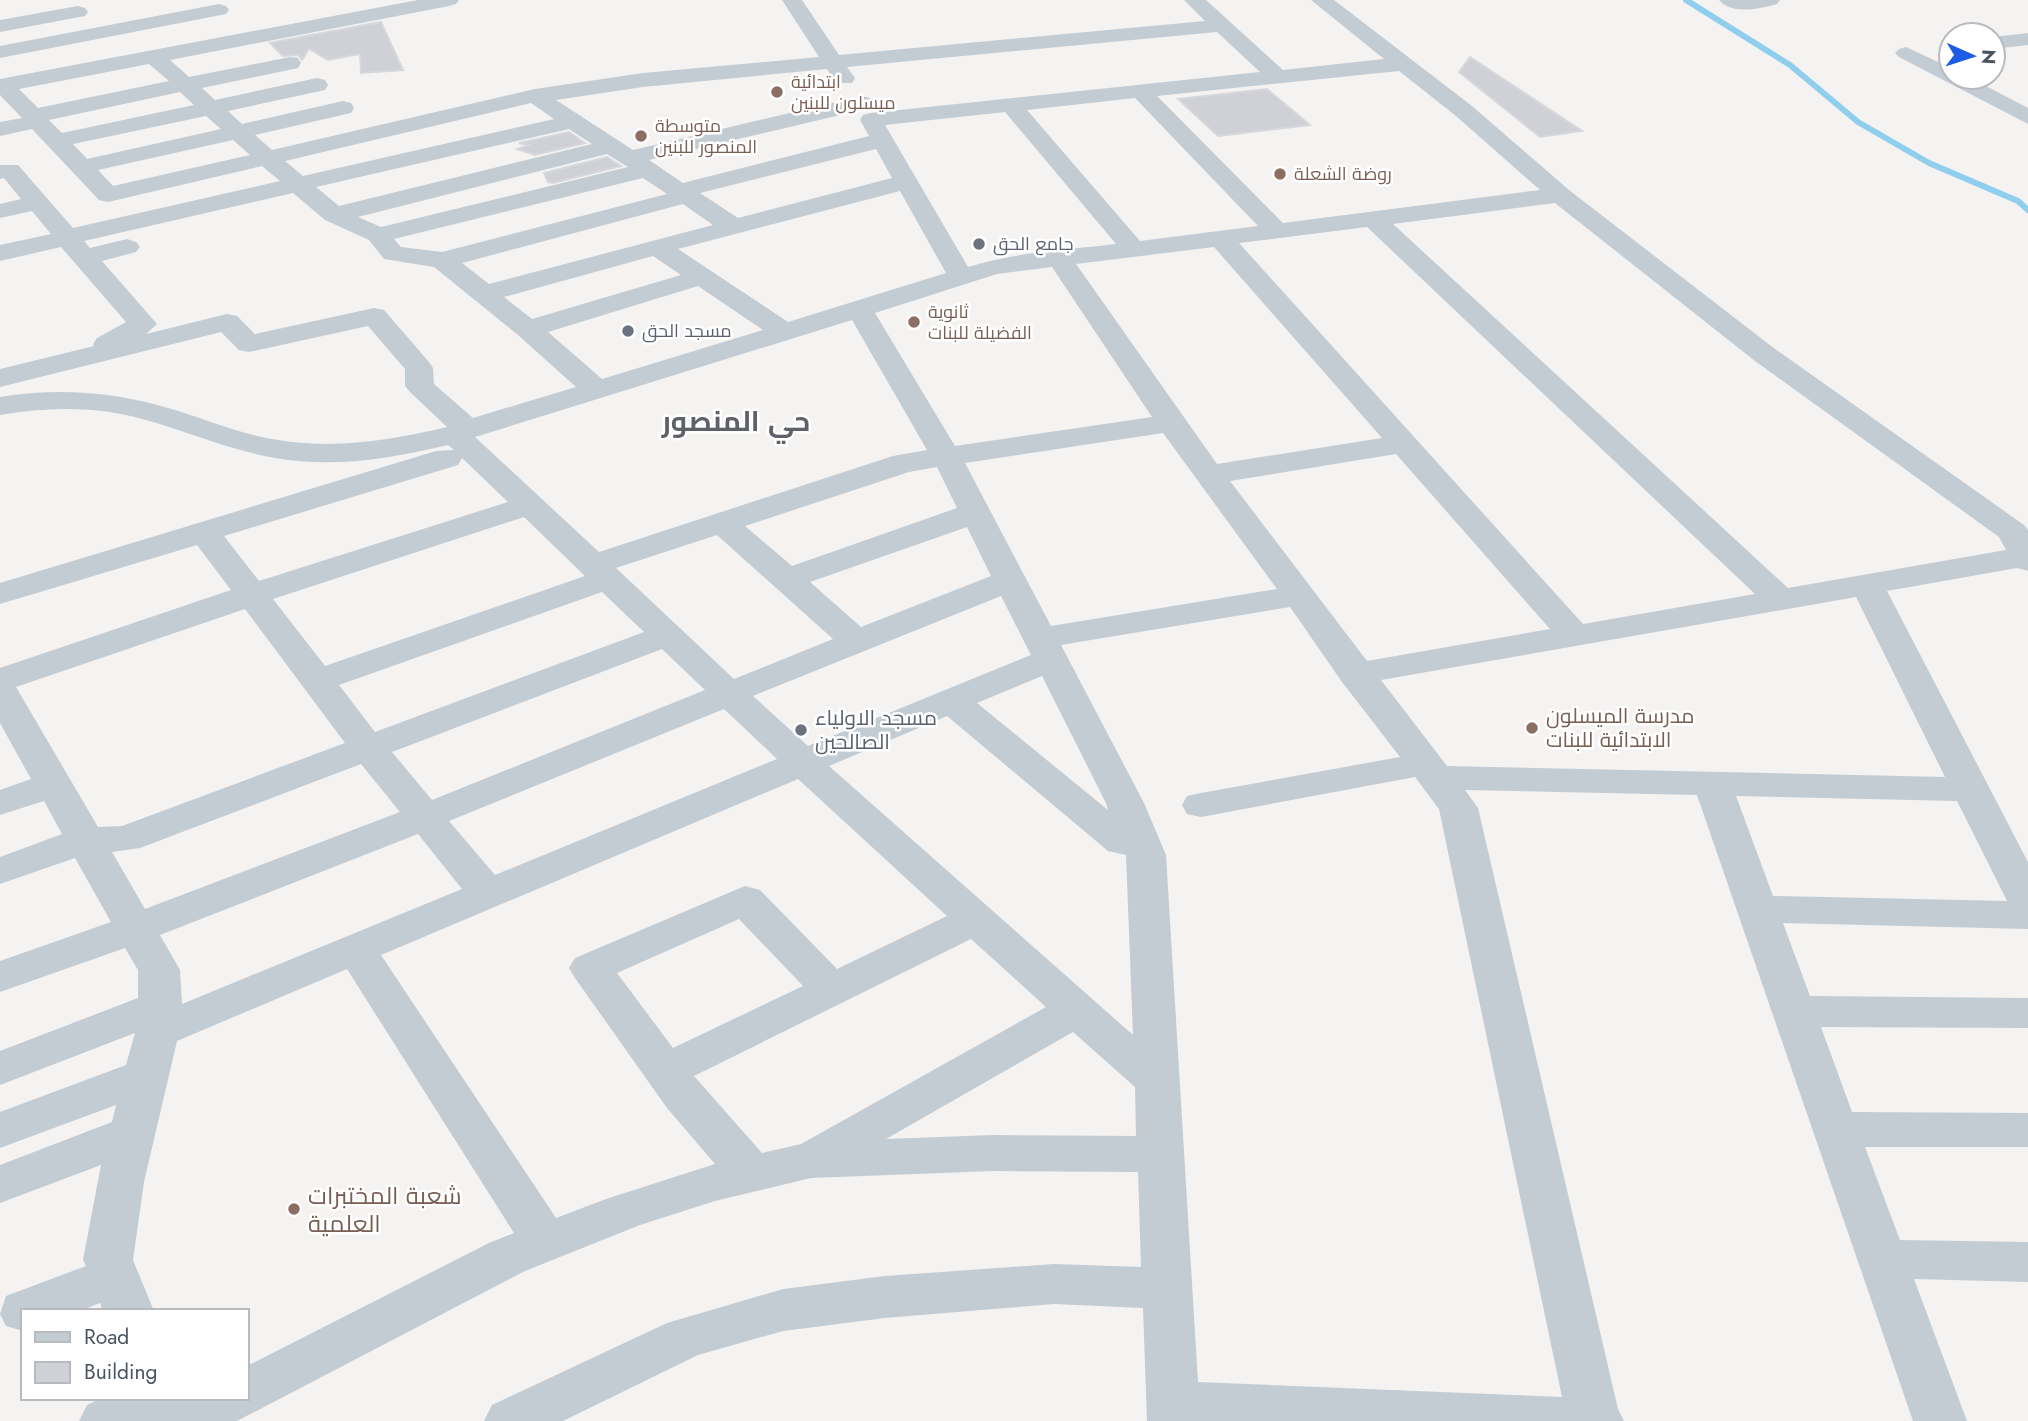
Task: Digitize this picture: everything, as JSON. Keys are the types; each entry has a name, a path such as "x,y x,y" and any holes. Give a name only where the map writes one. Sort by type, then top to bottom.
{"street":[{"path":"4,82 153,57 449,0"},
{"path":"792,0 872,121 961,277"},
{"path":"1194,0 1278,77"},
{"path":"1321,0 1464,111 1560,194 1765,355 2013,533 2026,559 1355,674"},
{"path":"1728,0 1741,4 1770,0"},
{"path":"0,26 104,7"},
{"path":"0,52 223,10 342,108 379,132"},
{"path":"0,211 76,202 535,96 643,80 1222,25"},
{"path":"2007,41 2028,39"},
{"path":"1937,49 1906,52 1937,69"},
{"path":"153,57 326,208 378,235 393,254 442,260 683,194 872,121"},
{"path":"0,129 185,85 290,64"},
{"path":"85,257 326,208 872,121 1402,64"},
{"path":"4,82 36,119 58,158 108,195"},
{"path":"5,171 58,158 210,107 317,85"},
{"path":"1140,91 1277,231"},
{"path":"1979,91 2028,117"},
{"path":"535,96 734,227"},
{"path":"1012,106 1133,248"},
{"path":"58,158 237,132 342,108"},
{"path":"0,253 67,237 84,236 297,183 573,121"},
{"path":"378,235 629,158"},
{"path":"5,171 41,206 143,324 98,349 91,401"},
{"path":"483,294 906,182"},
{"path":"0,594 204,532 597,390 994,267 1560,194"},
{"path":"1373,219 1781,600"},
{"path":"1220,238 1575,636"},
{"path":"657,247 785,332"},
{"path":"860,310 975,513 1125,803 1146,855 1174,1413 1595,1421 1458,808 1208,475 1058,257"},
{"path":"442,260 528,329 597,390"},
{"path":"528,329 701,277"},
{"path":"0,378 227,322 249,344 374,316 419,368 421,386 465,438 530,505 804,763 1158,1082"},
{"path":"0,406 59,400 91,401 147,411 274,449 326,453 372,452 465,438"},
{"path":"317,681 723,523 904,463 1171,424"},
{"path":"1208,475 1404,444"},
{"path":"0,680 251,594 530,505"},
{"path":"788,579 975,513"},
{"path":"723,523 856,641"},
{"path":"204,532 369,749 487,893"},
{"path":"0,977 136,929 424,817 727,692 1010,580"},
{"path":"1867,585 2028,902"},
{"path":"0,1069 159,1019 355,948 952,701 1045,649 1298,596"},
{"path":"0,871 85,840 126,839 668,635"},
{"path":"0,690 11,734 53,785 159,970 159,1019 120,1182 108,1260 122,1293 34,1309"},
{"path":"952,701 1122,842 1141,842"},
{"path":"1201,805 1429,771 1712,784 1971,789"},
{"path":"1712,784 1940,1421"},
{"path":"0,803 53,785"},
{"path":"752,1174 683,1096 590,968 745,900 832,990"},
{"path":"1757,909 2028,915"},
{"path":"665,1071 976,919"},
{"path":"355,948 546,1242"},
{"path":"811,1160 1076,1010"},
{"path":"1794,1011 2028,1013"},
{"path":"0,1131 147,1075"},
{"path":"1836,1129 2028,1130"},
{"path":"0,1185 132,1133"},
{"path":"248,1390 507,1257 623,1212 713,1183 811,1160 993,1153 1161,1154"},
{"path":"1883,1259 2028,1262"},
{"path":"512,1421 685,1338 783,1310 885,1297 1054,1284 1168,1289"},
{"path":"0,1320 21,1312"},
{"path":"107,1421 153,1400"},
{"path":"166,1400 174,1421"},
{"path":"183,1421 229,1400"}],"building":[{"path":"381,22 403,70 361,73 360,54 328,60 309,49 302,60 298,55 283,56 270,43"},
{"path":"1470,57 1582,131 1540,137 1459,72"},
{"path":"1267,89 1310,125 1218,136 1178,99"},
{"path":"569,132 585,143 535,155 517,149 529,145 519,143"},
{"path":"607,157 621,166 553,183 548,182 544,173"}],"waterway":[{"path":"1686,0 1790,65 1858,122 1929,163 2018,201 2028,210"}],"place":[{"name":"ابتدائية ميسلون للبنين","path":"777,92"},
{"name":"متوسطة المنصور للبنين","path":"641,136"},
{"name":"روضة الشعلة","path":"1280,174"},
{"name":"جامع الحق","path":"979,244"},
{"name":"ثانوية الفضيلة للبنات","path":"914,322"},
{"name":"مسجد الحق","path":"628,331"},
{"name":"مدرسة الميسلون الابتدائية للبنات","path":"1532,728"},
{"name":"مسجد الاولياء الصالحين","path":"801,730"},
{"name":"شعبة المختبرات العلمية","path":"294,1209"}],"district":[{"name":"حي المنصور","path":"736,421"}]}
